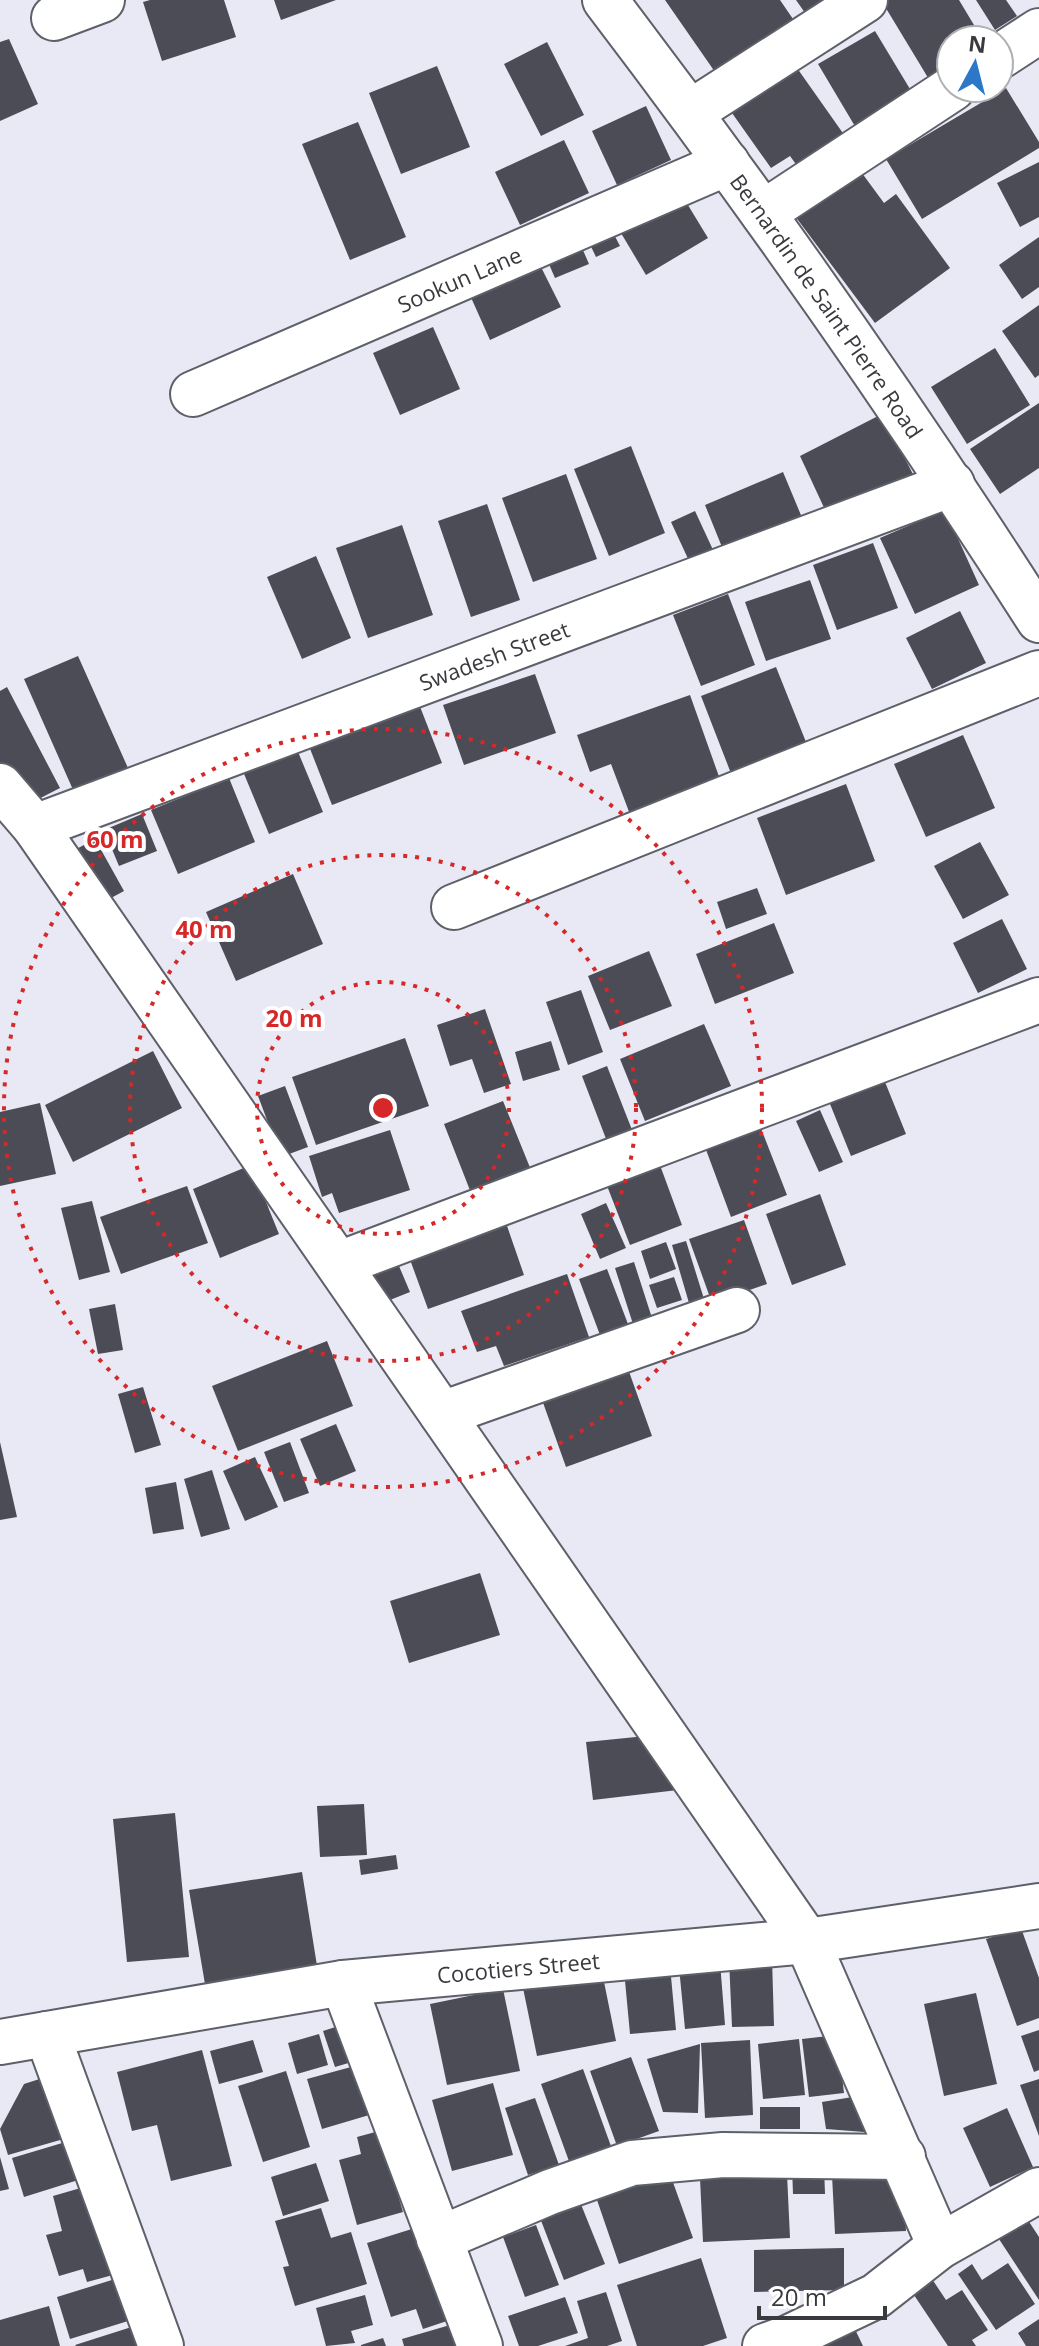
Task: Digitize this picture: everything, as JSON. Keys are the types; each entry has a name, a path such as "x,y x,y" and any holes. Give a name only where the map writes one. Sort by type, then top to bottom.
{"street":[{"path":"54,18 102,0"},
{"name":"Bernardin de Saint Pierre Road","path":"605,0 763,213 952,484 1038,615"},
{"path":"691,112 865,0"},
{"path":"1015,47 1039,31"},
{"path":"763,213 935,100"},
{"name":"Sookun Lane","path":"193,394 727,163"},
{"name":"Swadesh Street","path":"35,827 952,484"},
{"path":"454,907 1039,673"},
{"path":"0,786 35,827 807,1941 940,2246"},
{"path":"339,1264 1039,1000"},
{"path":"442,1414 737,1310"},
{"name":"Cocotiers Street","path":"0,2042 343,1983 807,1941 1039,1906"},
{"path":"343,1983 480,2346"},
{"path":"47,2034 161,2346"},
{"path":"439,2239 550,2192 632,2163 723,2155 903,2157"},
{"path":"765,2346 876,2296 940,2246 1039,2190"}],"building":[{"path":"224,0 236,37 162,61 143,2"},
{"path":"274,0 336,0 281,20"},
{"path":"665,0 780,0 793,19 715,72"},
{"path":"796,0 840,0 810,20"},
{"path":"881,0 959,0 973,24 935,24 935,78 930,81"},
{"path":"976,0 1006,0 1017,16 1004,24 991,24"},
{"path":"875,31 916,99 859,133 818,64"},
{"path":"9,39 38,104 0,121 0,42"},
{"path":"547,42 584,115 541,136 504,64"},
{"path":"437,66 470,147 401,174 369,93"},
{"path":"797,68 852,146 806,178 790,156 771,168 732,113"},
{"path":"1015,103 1039,142 1039,148 922,219 886,159 979,104"},
{"path":"646,106 671,160 617,185 592,131"},
{"path":"358,122 406,237 350,260 302,144"},
{"path":"564,140 589,193 520,225 495,172"},
{"path":"1039,162 1039,217 1020,227 997,183"},
{"path":"856,165 884,203 896,194 950,268 875,323 792,212"},
{"path":"680,192 708,238 646,275 618,228"},
{"path":"608,223 620,246 596,257 585,234"},
{"path":"1039,237 1039,287 1022,299 999,265"},
{"path":"579,241 589,264 555,278 545,255"},
{"path":"538,261 561,307 490,340 469,293"},
{"path":"1039,305 1039,375 1035,378 1002,331"},
{"path":"433,327 460,389 400,415 373,353"},
{"path":"995,348 1030,405 967,444 931,387"},
{"path":"1039,403 1039,468 1000,494 970,449"},
{"path":"882,414 917,482 827,514 800,456"},
{"path":"631,446 665,533 609,556 574,469"},
{"path":"783,472 803,520 724,552 705,505"},
{"path":"566,474 597,559 533,582 502,498"},
{"path":"487,504 520,600 471,617 438,521"},
{"path":"945,510 979,585 915,614 880,538"},
{"path":"695,511 714,552 690,563 671,522"},
{"path":"402,525 433,615 368,638 336,548"},
{"path":"873,543 898,608 837,630 813,565"},
{"path":"316,556 351,638 302,659 267,577"},
{"path":"810,580 831,639 766,661 745,602"},
{"path":"728,594 755,665 701,686 673,615"},
{"path":"960,611 986,663 932,689 906,638"},
{"path":"78,656 128,768 74,792 24,679"},
{"path":"776,667 808,747 732,776 701,696"},
{"path":"535,674 556,733 464,765 443,705"},
{"path":"7,687 60,788 23,807 0,765 0,691"},
{"path":"690,695 722,785 631,817 611,764 590,772 577,735"},
{"path":"417,699 442,763 332,805 307,741"},
{"path":"963,735 995,808 926,837 894,764"},
{"path":"296,747 323,812 269,834 242,769"},
{"path":"229,778 255,842 178,874 151,810"},
{"path":"846,784 875,861 786,895 757,818"},
{"path":"142,814 157,851 119,866 104,830"},
{"path":"95,839 124,891 98,905 69,853"},
{"path":"980,842 1009,895 963,919 934,866"},
{"path":"293,874 323,944 236,981 206,912"},
{"path":"757,888 767,914 726,929 717,902"},
{"path":"1002,919 1027,969 978,993 953,943"},
{"path":"774,923 794,973 715,1004 696,954"},
{"path":"649,951 672,1006 610,1030 588,976"},
{"path":"581,990 603,1052 568,1065 546,1002"},
{"path":"485,1009 511,1084 484,1093 472,1059 450,1066 437,1025"},
{"path":"704,1024 731,1086 645,1121 620,1059"},
{"path":"405,1038 429,1106 316,1145 292,1077"},
{"path":"551,1041 560,1070 523,1081 515,1052"},
{"path":"153,1051 182,1108 73,1162 45,1105"},
{"path":"607,1066 634,1135 608,1144 582,1076"},
{"path":"883,1077 906,1134 851,1156 828,1099"},
{"path":"285,1086 308,1147 281,1157 258,1096"},
{"path":"503,1101 533,1175 473,1198 444,1124"},
{"path":"40,1103 56,1174 0,1186 0,1112"},
{"path":"820,1110 843,1162 819,1172 796,1121"},
{"path":"760,1126 787,1195 731,1217 705,1147"},
{"path":"390,1130 410,1190 339,1213 332,1193 322,1197 309,1156"},
{"path":"657,1157 682,1225 630,1245 604,1178"},
{"path":"251,1165 279,1234 220,1258 193,1189"},
{"path":"187,1186 208,1243 121,1274 100,1217"},
{"path":"820,1194 846,1265 792,1285 766,1214"},
{"path":"92,1201 110,1272 79,1280 61,1208"},
{"path":"606,1203 626,1248 600,1259 581,1214"},
{"path":"505,1220 524,1275 428,1309 408,1254"},
{"path":"744,1220 767,1284 712,1303 689,1239"},
{"path":"686,1241 704,1299 689,1303 672,1245"},
{"path":"666,1242 676,1269 650,1279 641,1251"},
{"path":"396,1259 410,1292 385,1302 371,1269"},
{"path":"634,1262 652,1318 633,1324 615,1268"},
{"path":"607,1269 628,1324 600,1335 579,1279"},
{"path":"567,1274 589,1337 504,1366 496,1346 477,1352 461,1311"},
{"path":"674,1277 682,1300 657,1308 649,1285"},
{"path":"115,1304 123,1350 98,1354 89,1309"},
{"path":"327,1341 353,1406 238,1451 212,1386"},
{"path":"627,1366 652,1436 566,1467 541,1397"},
{"path":"143,1387 161,1445 135,1453 118,1394"},
{"path":"336,1424 356,1471 320,1486 300,1439"},
{"path":"0,1442 17,1517 0,1520"},
{"path":"290,1442 309,1493 284,1502 264,1452"},
{"path":"255,1457 278,1507 245,1521 223,1471"},
{"path":"212,1470 230,1529 201,1537 184,1479"},
{"path":"176,1482 184,1529 153,1534 145,1488"},
{"path":"480,1573 500,1635 409,1663 390,1601"},
{"path":"646,1736 678,1790 593,1800 586,1742"},
{"path":"364,1804 367,1855 320,1857 317,1806"},
{"path":"175,1813 189,1957 127,1962 113,1819"},
{"path":"396,1855 398,1869 361,1875 359,1860"},
{"path":"302,1872 318,1972 206,1990 189,1890"},
{"path":"1021,1928 1039,1978 1039,2018 1017,2026 986,1939"},
{"path":"772,1958 774,2026 732,2027 729,1959"},
{"path":"720,1962 725,2025 685,2029 679,1967"},
{"path":"670,1966 676,2030 630,2034 624,1970"},
{"path":"602,1972 616,2041 537,2056 523,1988"},
{"path":"503,1989 520,2071 447,2085 430,2004"},
{"path":"976,1993 997,2084 944,2096 924,2004"},
{"path":"351,2022 362,2059 335,2067 323,2031"},
{"path":"1039,2030 1039,2070 1034,2072 1021,2036"},
{"path":"319,2034 328,2065 297,2074 288,2043"},
{"path":"837,2035 844,2093 809,2097 802,2039"},
{"path":"799,2039 805,2095 763,2099 758,2044"},
{"path":"253,2040 263,2072 219,2084 210,2051"},
{"path":"750,2040 753,2115 705,2118 701,2043"},
{"path":"700,2044 698,2113 663,2112 647,2059"},
{"path":"202,2050 232,2166 171,2181 157,2125 132,2131 117,2072"},
{"path":"631,2057 659,2131 617,2146 590,2071"},
{"path":"362,2064 376,2113 322,2129 307,2079"},
{"path":"583,2069 612,2149 570,2164 541,2084"},
{"path":"286,2071 310,2147 263,2162 238,2086"},
{"path":"55,2074 74,2136 8,2155 0,2129 24,2084"},
{"path":"1039,2079 1039,2136 1020,2085"},
{"path":"493,2083 513,2155 452,2171 432,2100"},
{"path":"871,2094 877,2133 826,2129 822,2102"},
{"path":"535,2098 559,2165 528,2175 505,2108"},
{"path":"760,2107 800,2107 800,2129 760,2129"},
{"path":"1007,2108 1033,2167 990,2187 963,2128"},
{"path":"379,2131 403,2212 357,2225 339,2160 361,2154 357,2137"},
{"path":"79,2138 91,2176 24,2197 12,2158"},
{"path":"0,2157 9,2189 0,2191"},
{"path":"316,2163 329,2201 283,2216 271,2177"},
{"path":"824,2166 825,2194 793,2194 792,2167"},
{"path":"903,2172 906,2231 835,2234 832,2175"},
{"path":"670,2174 693,2238 619,2264 597,2200"},
{"path":"787,2174 790,2238 703,2242 700,2178"},
{"path":"98,2183 124,2272 87,2282 83,2269 59,2276 46,2235 62,2231 53,2196"},
{"path":"580,2202 605,2264 564,2280 540,2218"},
{"path":"321,2208 331,2238 351,2232 367,2284 295,2306 283,2267 289,2266 275,2221"},
{"path":"1026,2217 1039,2237 1039,2300 997,2236"},
{"path":"536,2225 559,2285 525,2297 503,2237"},
{"path":"415,2228 447,2321 423,2329 416,2309 391,2317 367,2243"},
{"path":"844,2248 844,2290 754,2292 754,2250"},
{"path":"701,2258 727,2338 703,2346 637,2346 617,2285"},
{"path":"1008,2263 1035,2304 996,2330 958,2274 972,2264 982,2280"},
{"path":"128,2275 141,2317 70,2339 57,2297"},
{"path":"932,2279 946,2300 962,2290 988,2330 972,2340 976,2346 948,2346 912,2292"},
{"path":"606,2292 622,2341 607,2346 565,2346 588,2338 577,2301"},
{"path":"365,2295 373,2325 351,2331 355,2343 326,2346 316,2308"},
{"path":"565,2297 578,2333 538,2346 519,2346 508,2316"},
{"path":"49,2306 60,2346 0,2346 0,2320"},
{"path":"1039,2319 1039,2346 1026,2346 1018,2333"},
{"path":"851,2321 863,2346 795,2346"},
{"path":"457,2323 464,2346 404,2346 402,2339"},
{"path":"141,2324 148,2346 75,2345"},
{"path":"383,2338 386,2346 361,2346 361,2345"}]}
